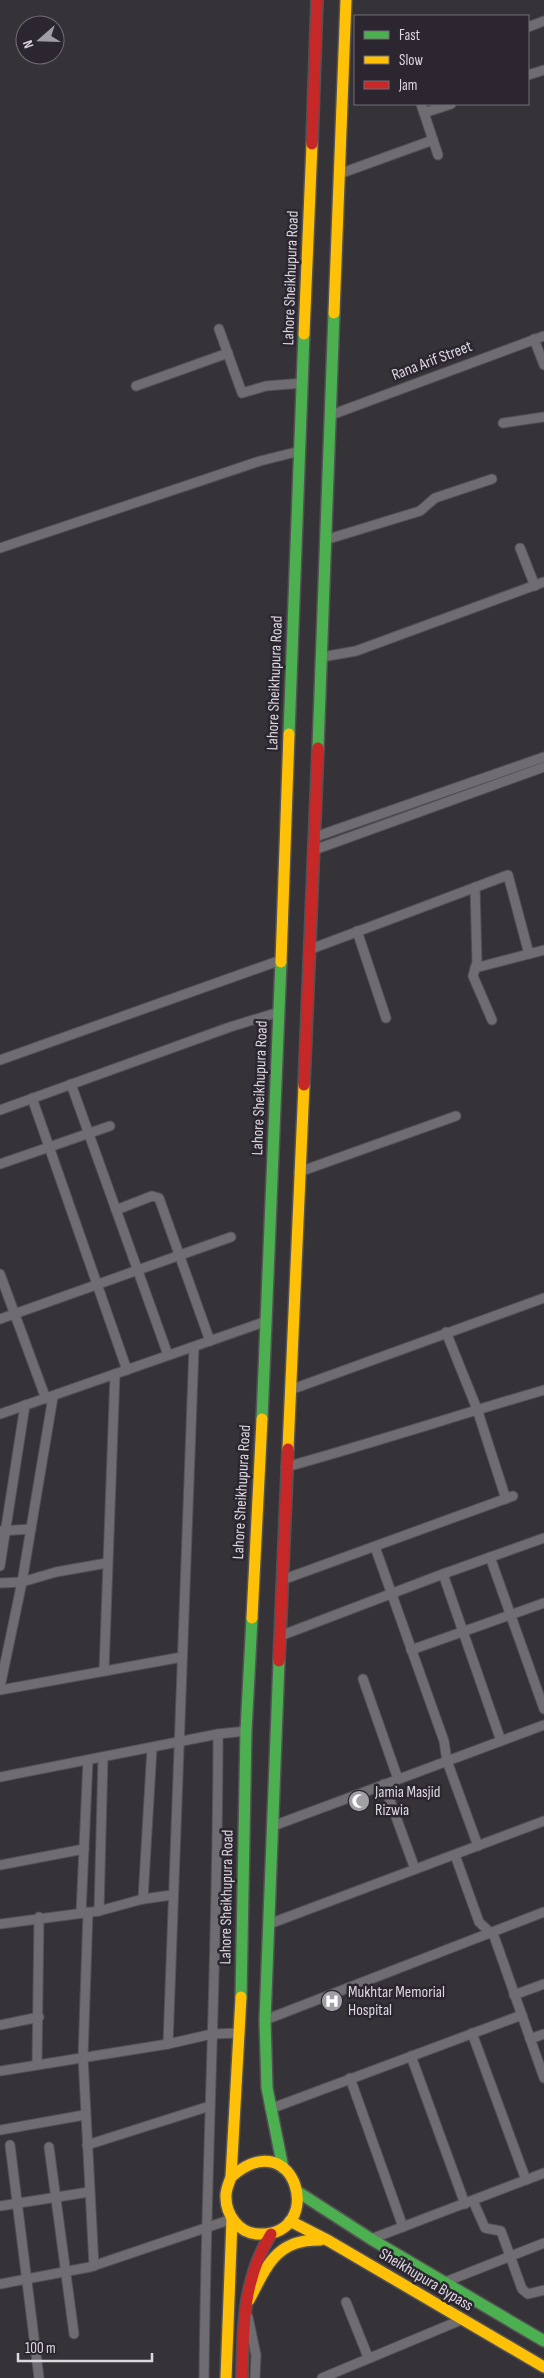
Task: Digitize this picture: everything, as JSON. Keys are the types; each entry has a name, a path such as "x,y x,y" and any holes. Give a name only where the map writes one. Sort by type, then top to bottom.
{"highway":[{"name":"Lahore Sheikhupura Road","path":"283,2168 270,2109 265,2066 265,2020 286,1467 315,837 331,415 320,308 318,0"},
{"name":"Lahore Sheikhupura Road","path":"231,2177 240,2033 246,1731 267,1322 303,383 320,308 339,174 346,0"},
{"path":"226,2378 232,2219 225,2198 231,2177 239,2168 261,2161 273,2162 283,2168 295,2183 298,2192 298,2202 290,2222 271,2234 256,2257 250,2275 244,2308 242,2378"},
{"name":"Sheikhupura Bypass","path":"298,2192 371,2239 544,2341"},
{"path":"232,2219 249,2232 271,2234"},
{"name":"Sheikhupura Bypass","path":"290,2222 329,2242 544,2367"},
{"path":"244,2308 266,2270 287,2243 308,2238 329,2242"}],"street":[{"path":"529,27 544,21"},
{"path":"529,75 544,70"},
{"path":"421,105 438,155"},
{"path":"424,114 448,105"},
{"path":"339,174 433,140"},
{"path":"219,329 242,393 266,386 303,383"},
{"name":"Rana Arif Street","path":"331,415 544,336"},
{"path":"534,339 544,365"},
{"path":"136,386 228,353"},
{"path":"503,423 544,417"},
{"path":"0,548 260,461 300,451"},
{"path":"325,540 420,511 435,498 492,479"},
{"path":"520,548 535,586"},
{"path":"322,657 356,651 544,582"},
{"path":"315,837 544,757"},
{"path":"314,850 544,767"},
{"path":"310,949 507,875 509,876 529,954"},
{"path":"475,887 474,978 492,1020"},
{"path":"357,931 386,1018"},
{"path":"475,968 544,950"},
{"path":"0,1060 281,960"},
{"path":"0,1110 230,1027 279,1012"},
{"path":"71,1084 168,1355"},
{"path":"32,1098 127,1370"},
{"path":"299,1172 456,1116"},
{"path":"0,1164 110,1126"},
{"path":"116,1210 152,1196 158,1197 210,1341"},
{"path":"0,1319 231,1237"},
{"path":"0,1274 14,1314 49,1398 22,1582 0,1689 182,1657"},
{"path":"290,1390 544,1298"},
{"path":"0,1404 2,1414 267,1322"},
{"path":"282,1580 375,1548 509,1497 446,1332"},
{"path":"168,2044 172,1895 194,1347"},
{"path":"104,1671 115,1374"},
{"path":"286,1467 385,1440 477,1409 544,1390"},
{"path":"0,1566 3,1530 25,1405"},
{"path":"3,1530 30,1529"},
{"path":"280,1636 544,1538"},
{"path":"375,1548 390,1595 444,1741 447,1761 478,1846"},
{"path":"490,1557 544,1709"},
{"path":"0,1583 22,1582 56,1572 107,1563"},
{"path":"443,1574 501,1741"},
{"path":"411,1650 544,1603"},
{"path":"363,1679 398,1779"},
{"path":"273,1826 544,1725"},
{"path":"0,1776 218,1734 246,1731"},
{"path":"204,2378 206,2227 218,1872 218,1734"},
{"path":"143,1899 152,1748"},
{"path":"99,1911 103,1757"},
{"path":"88,1760 84,1849 83,2057 84,2115 94,2266"},
{"path":"384,1784 415,1869"},
{"path":"269,1924 544,1821"},
{"path":"0,1865 84,1849"},
{"path":"455,1855 480,1922 491,1932 544,2078"},
{"path":"0,1924 39,1917 99,1911 143,1899 172,1895"},
{"path":"265,2020 544,1912"},
{"path":"37,2064 39,1917"},
{"path":"514,1995 544,1984"},
{"path":"270,2109 522,2015"},
{"path":"0,2025 39,2017"},
{"path":"0,2071 168,2044 212,2034 240,2033"},
{"path":"472,2033 526,2180"},
{"path":"530,2039 544,2034"},
{"path":"411,2056 469,2202 485,2228 501,2231 524,2291 532,2294 544,2290"},
{"path":"350,2078 403,2227"},
{"path":"87,2145 210,2106"},
{"path":"0,2130 84,2115"},
{"path":"10,2145 39,2378"},
{"path":"48,2147 74,2334"},
{"path":"371,2239 544,2173"},
{"path":"0,2206 89,2192"},
{"path":"0,2284 94,2266 232,2219"},
{"path":"445,2282 544,2243"},
{"path":"346,2302 368,2358"},
{"path":"244,2308 251,2325 256,2355 255,2378"},
{"path":"322,2378 461,2320"}],"traffic: fast":[{"path":"318,748 334,313"},
{"path":"289,734 304,334"},
{"path":"262,1419 281,962"},
{"path":"241,1997 246,1731 252,1618"},
{"path":"279,1661 265,2020 267,2088 283,2168"},
{"path":"298,2192 371,2239 544,2341"}],"traffic: slow":[{"path":"334,313 346,0"},
{"path":"304,334 312,144"},
{"path":"281,962 289,734"},
{"path":"288,1449 304,1085"},
{"path":"252,1618 262,1419"},
{"path":"231,2177 254,2163 272,2162 286,2171 295,2185 297,2202 292,2218 280,2230 259,2234 252,2233 245,2231 235,2222 226,2202 226,2193 231,2177 241,1997"},
{"path":"226,2378 232,2219"},
{"path":"290,2221 329,2241 544,2367"},
{"path":"249,2300 268,2266 283,2250 293,2244 320,2240"}],"traffic: jam":[{"path":"312,144 317,0"},
{"path":"304,1085 318,748"},
{"path":"279,1661 288,1449"},
{"path":"242,2378 246,2304 255,2268 271,2234"}],"place":[{"name":"Jamia Masjid Rizwia","path":"359,1801"},
{"name":"Mukhtar Memorial Hospital","path":"332,2001"}]}
